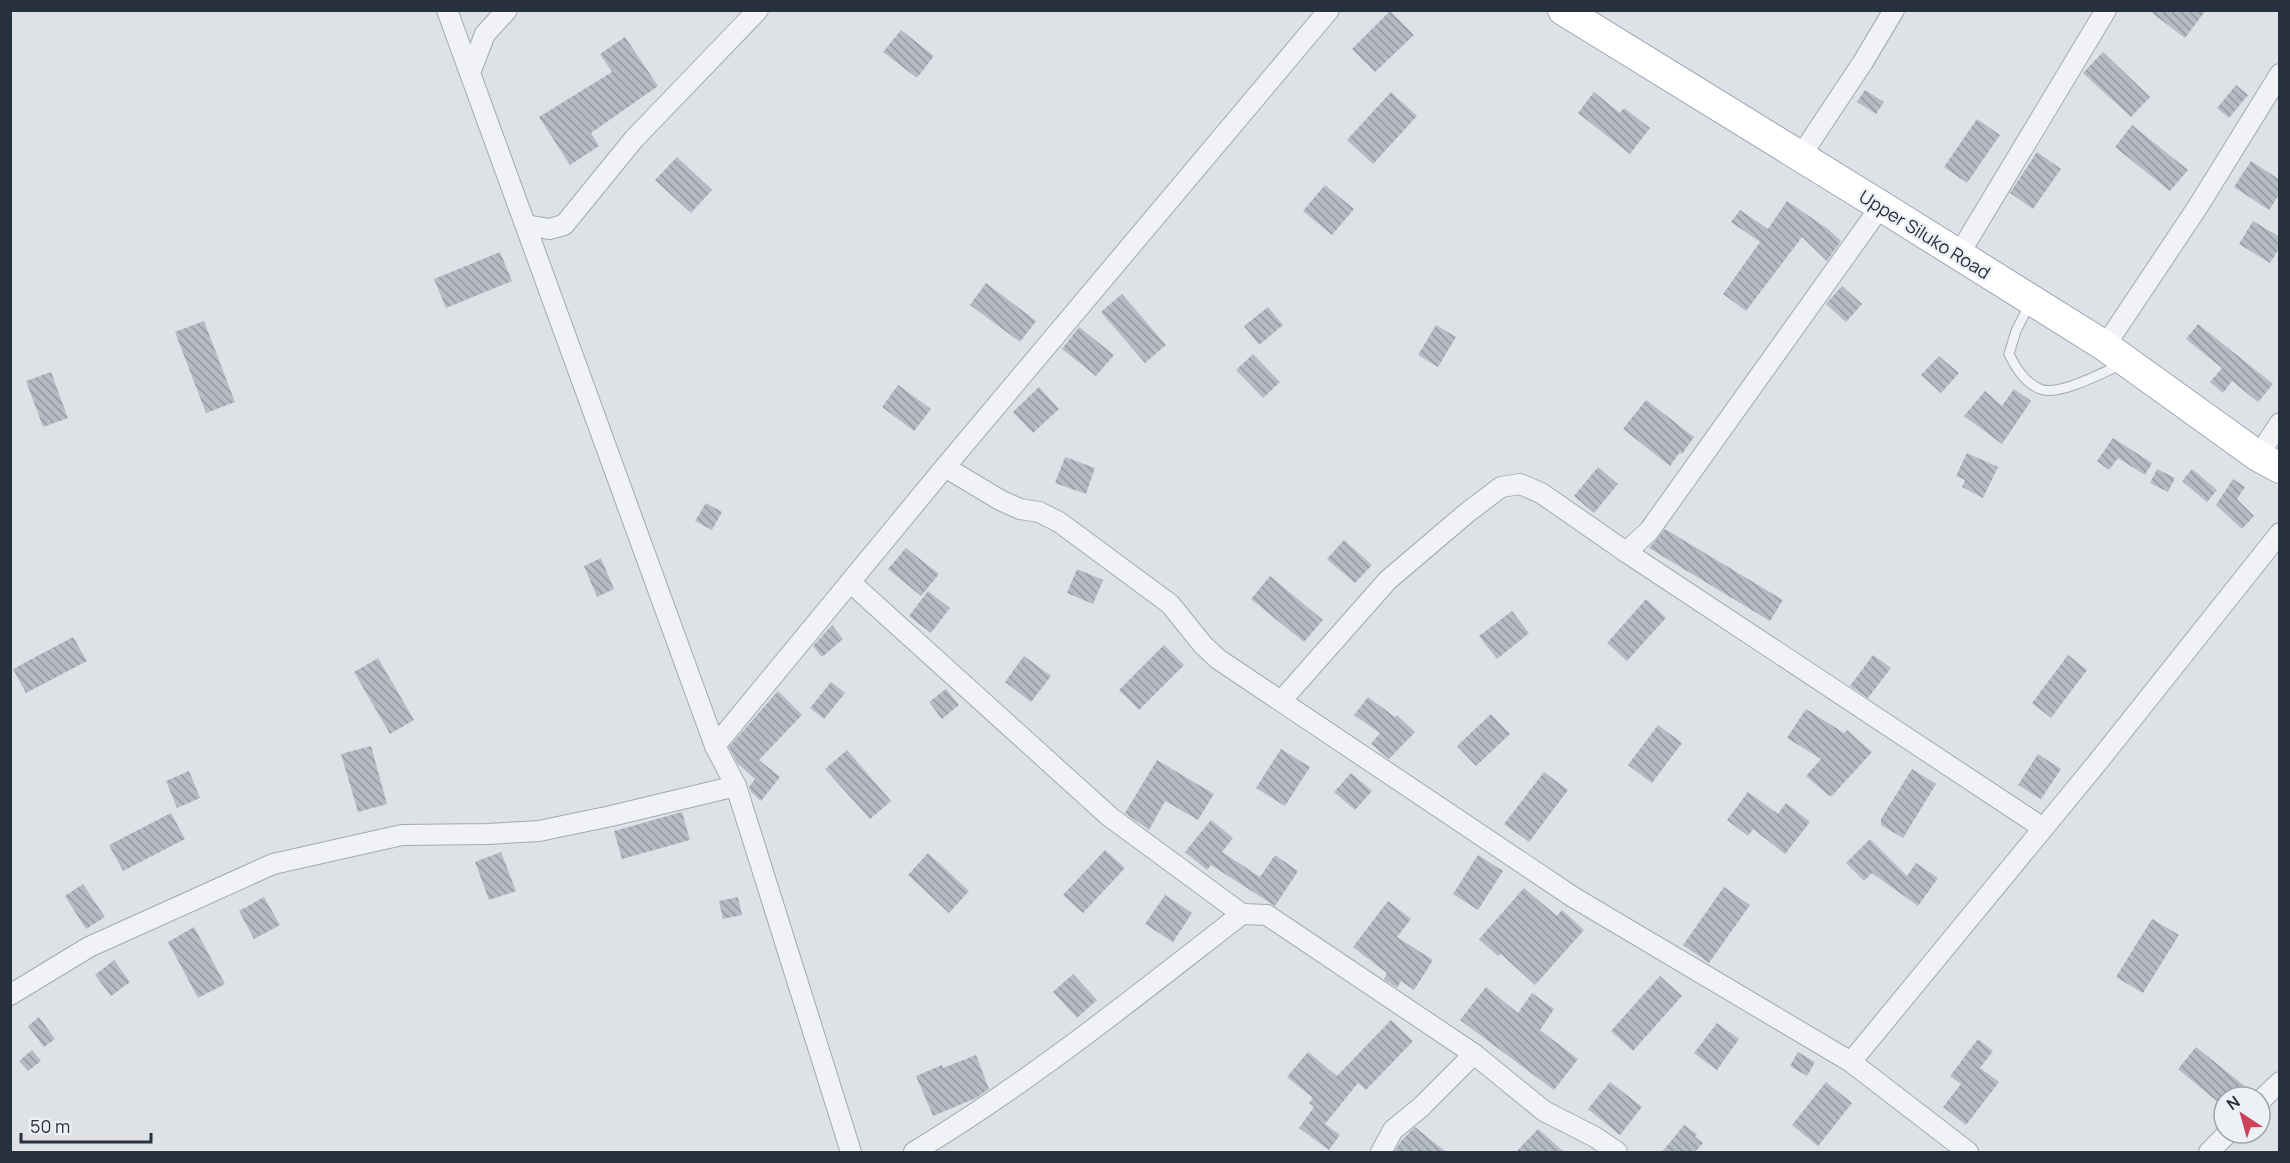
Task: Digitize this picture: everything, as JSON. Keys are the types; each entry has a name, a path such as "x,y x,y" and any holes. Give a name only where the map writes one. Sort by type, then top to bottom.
{"main road":[{"name":"Upper Siluko Road","path":"1563,10 2116,354 2269,462"}],"street":[{"path":"447,10 715,746 736,786 850,1152"},
{"path":"470,73 485,34 507,10"},
{"path":"526,225 549,229 564,225 634,139 758,10"},
{"path":"715,746 945,467 1329,10"},
{"path":"1800,157 1863,62 1894,10"},
{"path":"1958,256 2106,10"},
{"path":"2116,354 2197,208 2280,74"},
{"path":"1626,552 1649,531 1881,206"},
{"path":"2269,462 2280,423"},
{"path":"945,467 999,500 1020,509 1039,512 1059,522 1170,604 1203,645 1218,658 1573,897 1851,1062 1968,1152"},
{"path":"1281,701 1388,580 1501,487 1520,484 1541,493 1626,552 2043,828"},
{"path":"1851,1062 2280,533"},
{"path":"850,582 1110,817 1242,914 1267,915 1474,1054 1545,1111 1595,1137 1617,1152"},
{"path":"10,995 89,947 273,864 402,835 538,831 736,786"},
{"path":"914,1152 973,1117 1081,1039 1242,914"},
{"path":"1381,1152 1394,1131 1474,1054"}],"lane":[{"path":"2031,301 2016,331 2009,354 2019,373 2041,390 2062,389 2116,354"}],"building":[{"path":"2148,10 2206,10 2185,38"},
{"path":"1390,11 1414,35 1375,72 1352,49"},
{"path":"901,30 934,56 917,78 883,52"},
{"path":"625,37 658,86 591,133 599,146 570,165 539,117 612,72 600,54"},
{"path":"2103,52 2150,97 2131,117 2083,73"},
{"path":"2236,85 2248,95 2229,118 2217,108"},
{"path":"1865,90 1884,102 1876,114 1857,102"},
{"path":"1391,92 1417,116 1373,164 1347,140"},
{"path":"1594,92 1620,113 1624,108 1650,128 1630,154 1578,113"},
{"path":"1977,119 2000,135 1967,183 1944,167"},
{"path":"2132,125 2188,170 2170,191 2115,147"},
{"path":"2037,152 2061,169 2033,209 2010,193"},
{"path":"677,157 712,190 691,213 655,180"},
{"path":"2251,161 2280,180 2280,193 2269,210 2234,187"},
{"path":"1325,185 1354,209 1332,235 1303,211"},
{"path":"1787,201 1828,229 1841,241 1827,261 1802,237 1746,311 1723,294 1760,242 1731,222 1740,210 1768,229"},
{"path":"2253,221 2280,237 2280,247 2270,263 2239,244"},
{"path":"500,252 512,281 446,308 434,279"},
{"path":"986,283 1036,321 1020,342 970,305"},
{"path":"1842,286 1862,304 1846,322 1826,304"},
{"path":"1122,294 1166,345 1145,363 1101,312"},
{"path":"1268,307 1283,325 1259,345 1244,326"},
{"path":"204,321 235,402 206,413 175,332"},
{"path":"2198,324 2273,384 2258,402 2232,381 2223,393 2210,382 2222,368 2186,339"},
{"path":"1436,325 1456,337 1438,367 1418,355"},
{"path":"1079,327 1114,355 1096,376 1062,349"},
{"path":"1253,354 1280,382 1263,398 1236,370"},
{"path":"1939,356 1959,373 1941,393 1921,375"},
{"path":"51,372 68,418 43,427 26,381"},
{"path":"898,385 931,409 914,431 882,407"},
{"path":"1039,387 1059,409 1033,433 1013,412"},
{"path":"2014,389 2031,401 2002,444 1964,416 1985,391 2002,406"},
{"path":"1646,400 1694,437 1670,466 1623,429"},
{"path":"2113,438 2152,463 2145,475 2118,458 2109,470 2097,461"},
{"path":"1967,453 1998,467 1983,498 1962,487 1965,480 1956,476"},
{"path":"1065,457 1095,468 1086,494 1055,483"},
{"path":"1598,467 1618,484 1594,513 1574,496"},
{"path":"2157,469 2175,478 2168,492 2150,483"},
{"path":"2192,469 2217,490 2207,502 2182,481"},
{"path":"2233,479 2245,487 2237,499 2254,516 2242,529 2216,505"},
{"path":"706,503 722,512 712,530 695,521"},
{"path":"1665,529 1783,600 1770,621 1649,548"},
{"path":"1344,540 1372,565 1355,583 1327,559"},
{"path":"906,548 939,574 921,596 888,569"},
{"path":"601,558 614,589 597,597 584,566"},
{"path":"1077,569 1103,580 1093,604 1067,593"},
{"path":"1270,576 1323,620 1304,642 1251,599"},
{"path":"928,591 950,608 931,633 909,616"},
{"path":"1646,599 1666,618 1627,661 1607,643"},
{"path":"1512,611 1529,633 1497,659 1479,636"},
{"path":"832,625 843,639 822,657 813,646"},
{"path":"73,637 87,661 26,693 13,669"},
{"path":"1164,645 1184,665 1139,710 1119,690"},
{"path":"1873,655 1891,668 1868,698 1850,686"},
{"path":"2068,655 2087,670 2051,718 2032,703"},
{"path":"1024,656 1051,676 1031,702 1005,682"},
{"path":"378,658 414,720 390,734 354,672"},
{"path":"831,682 845,693 824,719 810,708"},
{"path":"946,689 959,705 942,719 929,702"},
{"path":"778,691 802,715 759,760 780,777 761,801 749,787 755,779 737,763 729,747"},
{"path":"1368,697 1395,717 1397,715 1415,732 1389,759 1371,744 1380,733 1354,715"},
{"path":"1806,709 1844,733 1847,730 1872,752 1832,796 1806,776 1821,759 1787,738"},
{"path":"1491,714 1510,734 1476,766 1457,746"},
{"path":"1658,725 1682,743 1652,783 1628,765"},
{"path":"371,746 387,804 358,812 341,754"},
{"path":"1281,749 1310,767 1285,806 1256,788"},
{"path":"847,750 891,801 870,819 825,769"},
{"path":"2038,754 2061,769 2041,799 2018,785"},
{"path":"1157,760 1214,794 1198,820 1165,801 1149,830 1125,813"},
{"path":"1912,769 1936,784 1903,838 1881,825 1881,819"},
{"path":"189,771 200,798 177,808 166,781"},
{"path":"1544,772 1568,790 1529,842 1504,824"},
{"path":"1351,773 1372,791 1355,810 1334,792"},
{"path":"1748,792 1778,814 1786,803 1810,822 1785,854 1753,829 1748,836 1727,820"},
{"path":"682,812 690,840 622,859 614,831"},
{"path":"171,813 185,839 123,871 109,845"},
{"path":"1211,820 1233,838 1222,852 1260,877 1275,855 1298,871 1275,906 1211,865 1207,870 1185,852"},
{"path":"1870,839 1907,876 1916,863 1938,878 1918,906 1872,873 1864,881 1846,863"},
{"path":"1105,850 1125,868 1083,913 1063,895"},
{"path":"501,852 516,891 489,900 475,862"},
{"path":"928,853 969,891 949,913 908,875"},
{"path":"1478,855 1503,871 1478,910 1453,894"},
{"path":"83,884 105,917 86,929 65,896"},
{"path":"1724,887 1750,905 1709,963 1683,945"},
{"path":"1524,888 1557,916 1562,910 1584,930 1535,985 1501,954 1498,956 1479,939"},
{"path":"1165,895 1192,913 1173,942 1145,924"},
{"path":"264,897 280,925 254,939 239,911"},
{"path":"738,897 742,915 723,919 719,901"},
{"path":"1388,901 1411,919 1397,937 1433,960 1414,990 1401,981 1397,988 1384,979 1387,973 1353,947"},
{"path":"2152,919 2179,935 2143,993 2116,977"},
{"path":"194,927 225,984 198,998 168,942"},
{"path":"114,960 130,982 111,996 95,975"},
{"path":"1073,974 1097,1000 1077,1018 1053,992"},
{"path":"1660,976 1682,996 1633,1051 1611,1031"},
{"path":"1486,987 1518,1013 1532,993 1554,1009 1540,1030 1578,1059 1554,1090 1460,1020"},
{"path":"39,1017 55,1039 44,1047 28,1026"},
{"path":"1391,1020 1413,1041 1366,1090 1358,1083 1325,1124 1340,1135 1329,1150 1299,1128 1314,1107 1309,1103 1313,1098 1287,1077 1308,1052 1337,1076"},
{"path":"1717,1023 1739,1039 1717,1070 1694,1053"},
{"path":"1978,1039 1993,1051 1980,1068 1999,1082 1966,1125 1943,1107 1961,1084 1950,1076"},
{"path":"2196,1047 2243,1085 2212,1085 2212,1097 2178,1069"},
{"path":"32,1050 41,1061 28,1071 19,1061"},
{"path":"1798,1052 1815,1062 1807,1076 1790,1066"},
{"path":"976,1055 989,1089 976,1098 933,1116 916,1076"},
{"path":"1610,1082 1642,1107 1620,1135 1588,1109"},
{"path":"1826,1082 1852,1103 1818,1146 1792,1125"},
{"path":"1684,1125 1697,1134 1695,1137 1703,1143 1695,1152 1662,1152"},
{"path":"1415,1127 1446,1152 1394,1152"},
{"path":"1538,1129 1564,1152 1516,1152"}]}
